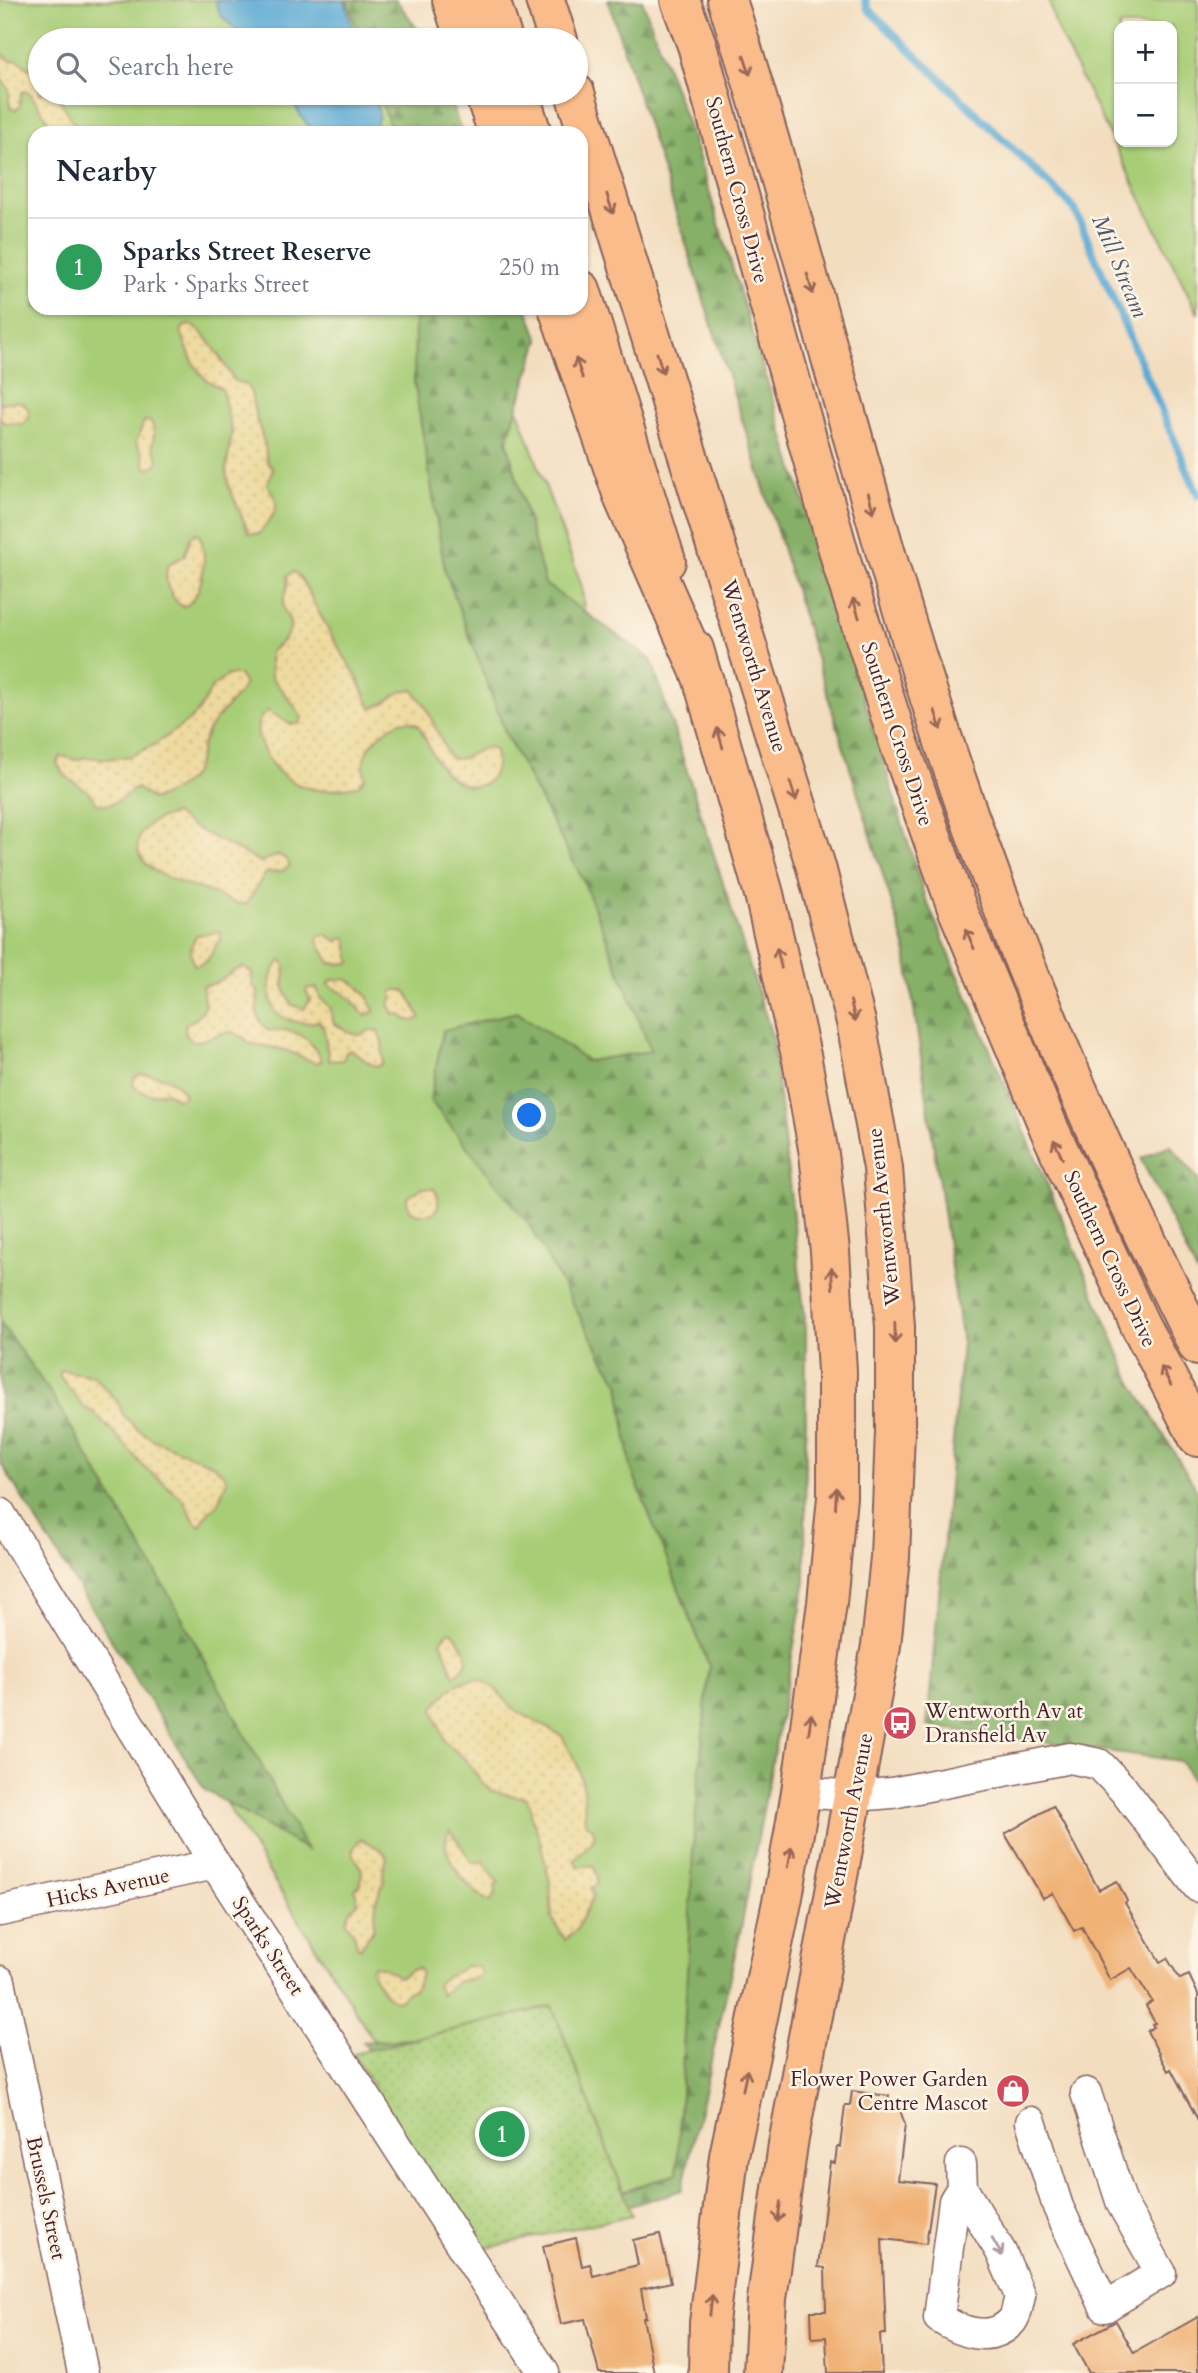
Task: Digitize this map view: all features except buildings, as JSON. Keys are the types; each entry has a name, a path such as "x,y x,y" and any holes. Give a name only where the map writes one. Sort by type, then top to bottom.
{"main road":[{"path":"452,0 462,28"},
{"path":"490,0 499,28"},
{"path":"545,0 554,28"},
{"name":"Southern Cross Drive","path":"680,0 697,45 844,571 898,740 957,908 1057,1146 1139,1324 1198,1437"},
{"name":"Southern Cross Drive","path":"727,0 755,89 879,533 957,779 1038,998 1136,1220 1198,1346"},
{"path":"488,105 496,126"},
{"path":"523,105 530,126"},
{"name":"Wentworth Avenue","path":"579,105 585,126"},
{"name":"Wentworth Avenue","path":"588,135 816,867 856,1022 883,1168 895,1327 895,1432 891,1544 881,1646 788,2144 767,2299 763,2373"},
{"path":"588,312 704,681 764,894 802,1060 819,1154 830,1251 837,1371 837,1497 827,1603 801,1792 767,1979 729,2156 709,2323 708,2373"},
{"path":"560,315 624,499 704,681"}],"street":[{"name":"Sparks Street","path":"1,1517 215,1864 544,2373"},
{"path":"801,1792 855,1796 892,1793 1070,1758 1099,1764 1123,1789 1198,1887"},
{"name":"Hicks Avenue","path":"0,1911 215,1864"},
{"name":"Brussels Street","path":"0,1981 83,2373"},
{"path":"1031,2122 1058,2207 1105,2307 1161,2273 1122,2204 1086,2093"}],"green space":[{"path":"0,0 387,0 396,28 28,28 28,105 420,105 426,126 28,126 28,315 484,315 582,587 596,758 767,1556 682,2190 629,2206 552,2006 378,2047 0,1441"},
{"path":"347,0 396,0 417,28 357,28"},
{"path":"608,0 642,0 693,139 924,895 1131,1381 1198,1492 1198,1788 1180,1761 927,1726 962,1343 905,946 757,466"},
{"path":"1049,0 1198,0 1198,314 1115,147 1177,147 1177,21 1114,21 1114,144 1056,27"},
{"path":"383,105 452,105 459,126 390,126"},
{"path":"415,315 530,315 539,340 507,441 545,584 651,659 772,1036 806,1329 805,1586 741,1928 682,2190 503,2244 363,2042 548,2031 591,2203 677,2173 694,1833 709,1666 631,1468 619,1383 530,1226 430,1100 443,1030 517,1012 588,1061 651,1051 583,880 507,737 445,571 414,381"},
{"path":"1170,1145 1198,1179 1198,1275 1141,1159"},
{"path":"0,1322 52,1395 171,1598 307,1850 205,1790 0,1462"},
{"path":"552,2006 632,2215 474,2251 353,2054"}],"sand":[{"path":"0,52 11,61 17,59 28,68 28,92 21,93 20,106 16,110 11,108 9,89 0,78"},
{"path":"38,105 63,105 75,126 51,126"},
{"path":"191,325 210,342 234,381 247,385 251,392 267,462 273,468 267,484 276,501 273,515 259,534 249,533 229,487 226,470 232,433 222,389 205,379 191,358 181,332 184,326"},
{"path":"7,401 23,403 29,410 29,419 22,424 5,423 0,418 0,404"},
{"path":"144,421 151,422 154,430 153,444 157,464 150,468 146,468 136,443"},
{"path":"198,533 204,561 201,582 192,600 186,606 181,606 168,587 168,564 184,556 191,536"},
{"path":"293,572 302,580 357,677 371,708 402,692 413,690 425,705 449,757 459,759 489,747 495,751 496,763 490,779 476,786 457,782 439,765 420,728 413,722 406,721 389,728 374,742 365,756 365,778 358,786 333,790 314,789 291,781 277,770 262,748 258,727 268,711 290,724 299,724 302,718 271,677 270,652 290,630 283,604 287,576"},
{"path":"228,675 239,675 245,684 208,731 193,774 184,784 172,791 153,800 137,788 114,803 97,804 88,792 66,776 57,763 61,756 77,760 86,757 106,759 131,756 154,745 199,711 212,687"},
{"path":"174,814 260,862 279,855 286,859 290,866 282,871 266,873 246,904 232,902 175,881 151,868 138,850 141,833 148,825"},
{"path":"220,932 221,939 208,959 194,966 190,951 196,935"},
{"path":"325,934 337,941 345,937 347,939 351,963 330,963 317,940"},
{"path":"282,960 285,965 284,989 292,1005 304,1009 310,1000 306,991 308,988 317,988 320,998 330,1007 334,1024 356,1035 377,1030 382,1041 383,1062 379,1066 372,1065 351,1050 346,1052 343,1060 329,1061 324,1029 319,1021 296,1022 275,1012 270,984 273,971"},
{"path":"244,967 252,973 253,986 258,991 258,1013 264,1026 269,1031 294,1032 301,1036 313,1046 322,1061 316,1063 285,1050 249,1043 231,1032 200,1041 193,1041 186,1036 185,1024 196,1019 205,1008 202,986 216,983"},
{"path":"346,979 363,992 374,1012 365,1015 349,997 328,984 332,980"},
{"path":"395,990 407,993 421,1018 413,1021 405,1019 401,1014 394,1015 389,1003"},
{"path":"140,1074 160,1076 172,1081 185,1095 178,1099 166,1092 145,1093 133,1085 134,1078"},
{"path":"422,1188 433,1188 437,1194 438,1204 434,1213 415,1213 407,1204 407,1198"},
{"path":"60,1370 94,1376 118,1402 123,1415 136,1428 154,1440 214,1465 224,1475 227,1481 217,1505 209,1511 200,1526 183,1499 143,1466 95,1414 83,1406 59,1375"},
{"path":"448,1632 453,1632 467,1655 465,1665 454,1676 441,1641"},
{"path":"480,1679 494,1688 515,1710 562,1736 578,1766 584,1790 585,1823 593,1828 595,1836 574,1860 579,1867 593,1865 598,1878 597,1884 591,1888 593,1897 576,1930 565,1940 552,1918 550,1883 538,1833 531,1817 531,1807 526,1798 491,1791 464,1758 445,1742 433,1709 453,1687 464,1681"},
{"path":"450,1830 473,1863 483,1861 499,1883 495,1885 496,1893 490,1902 473,1890 457,1871 447,1849 446,1839"},
{"path":"359,1840 382,1850 387,1857 373,1929 361,1948 357,1946 354,1933 346,1922 350,1911 358,1903 355,1889 361,1883 362,1870 352,1851"},
{"path":"373,1966 382,1967 399,1977 418,1968 421,1973 417,1987 397,2001 388,1996 377,1983 372,1974"},
{"path":"466,1966 477,1966 482,1972 479,1977 457,1982 441,1995 437,1985 439,1981"}],"water":[{"path":"215,0 345,0 353,28 234,28 220,15"},
{"path":"295,105 377,105 379,115 376,126 309,126"}],"waterway":[{"name":"Mill Stream","path":"865,0 868,9 1074,208 1198,495"}],"place":[{"name":"Wentworth Av at Dransfield Av","path":"900,1723"},
{"name":"Flower Power Garden Centre Mascot","path":"1013,2091"},
{"name":"Sparks Street Reserve","path":"502,2134"}]}
